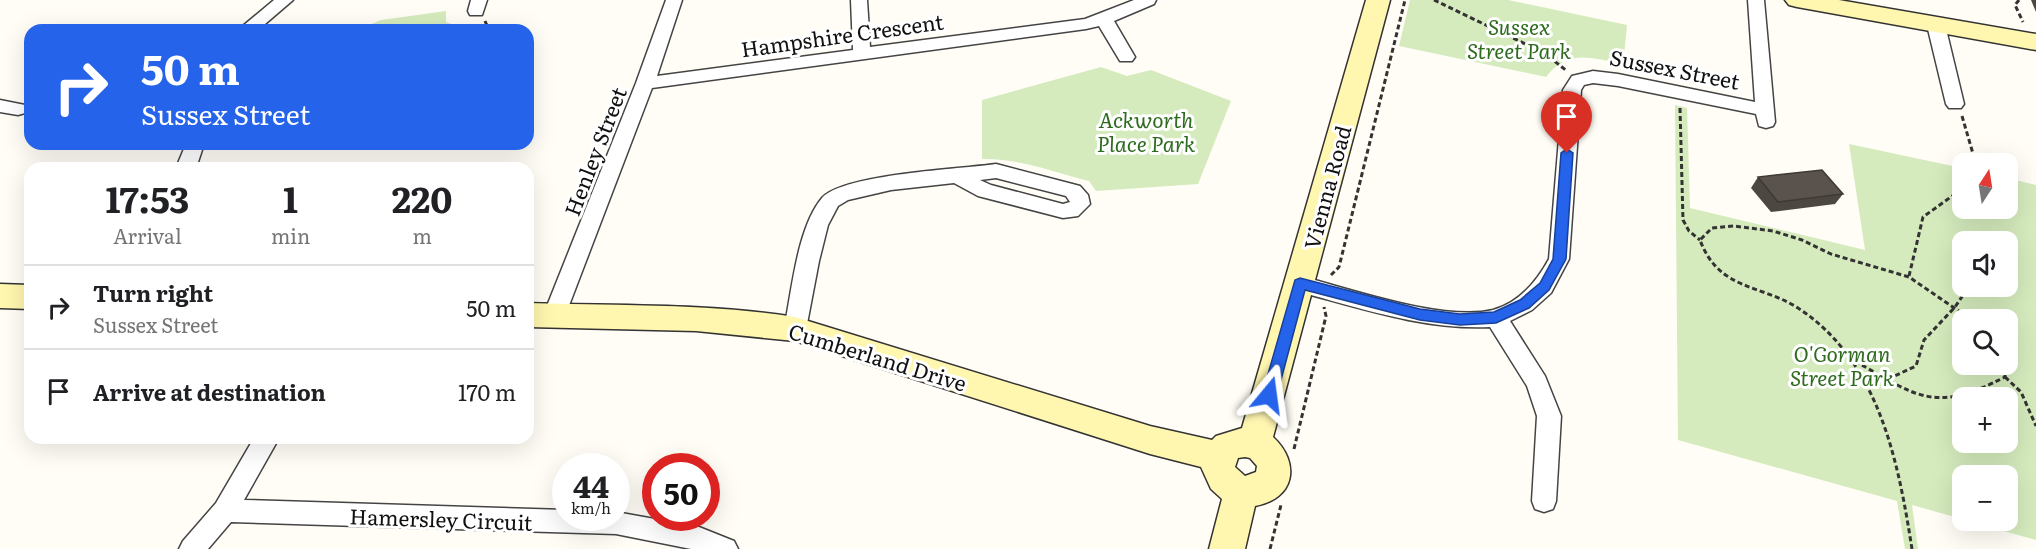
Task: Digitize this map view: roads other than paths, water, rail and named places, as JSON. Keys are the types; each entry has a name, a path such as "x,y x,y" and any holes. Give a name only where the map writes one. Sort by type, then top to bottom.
{"street":[{"path":"254,24 270,9 285,0"},
{"name":"Henley Street","path":"541,316 645,83 674,0"},
{"path":"859,0 862,53"},
{"name":"Hampshire Crescent","path":"645,83 1086,24 1104,19 1148,0"},
{"name":"Vienna Road","path":"1254,444 1378,0"},
{"name":"Sussex Street","path":"1496,318 1524,304 1544,286 1559,259 1572,90 1578,80 1593,77 1679,93 1765,117 1756,0"},
{"path":"1797,0 1936,25 2031,34"},
{"path":"1104,19 1126,57"},
{"path":"1936,25 1954,104"},
{"path":"795,329 819,218 832,200 856,190 957,176 996,171 1072,190 1078,195 1080,204 1071,211 1063,211 985,191 957,176"},
{"path":"1300,284 1420,315 1460,320 1496,318 1537,383 1549,416 1544,501"},
{"path":"0,296 24,297"},
{"name":"Cumberland Drive","path":"541,316 766,323 795,329 1150,440 1219,456"},
{"path":"1245,442 1254,444 1269,454 1274,462 1273,479 1260,490 1241,491 1224,481 1217,464 1219,456 1229,445 1245,442"},
{"path":"192,549 225,511 264,444"},
{"path":"1227,549 1241,491"},
{"name":"Hamersley Circuit","path":"225,511 616,523 699,539 725,549"}],"park label":[{"name":"Sussex Street Park","path":"1519,37"},
{"name":"Ackworth Place Park","path":"1146,130"},
{"name":"O'Gorman Street Park","path":"1842,364"}]}
